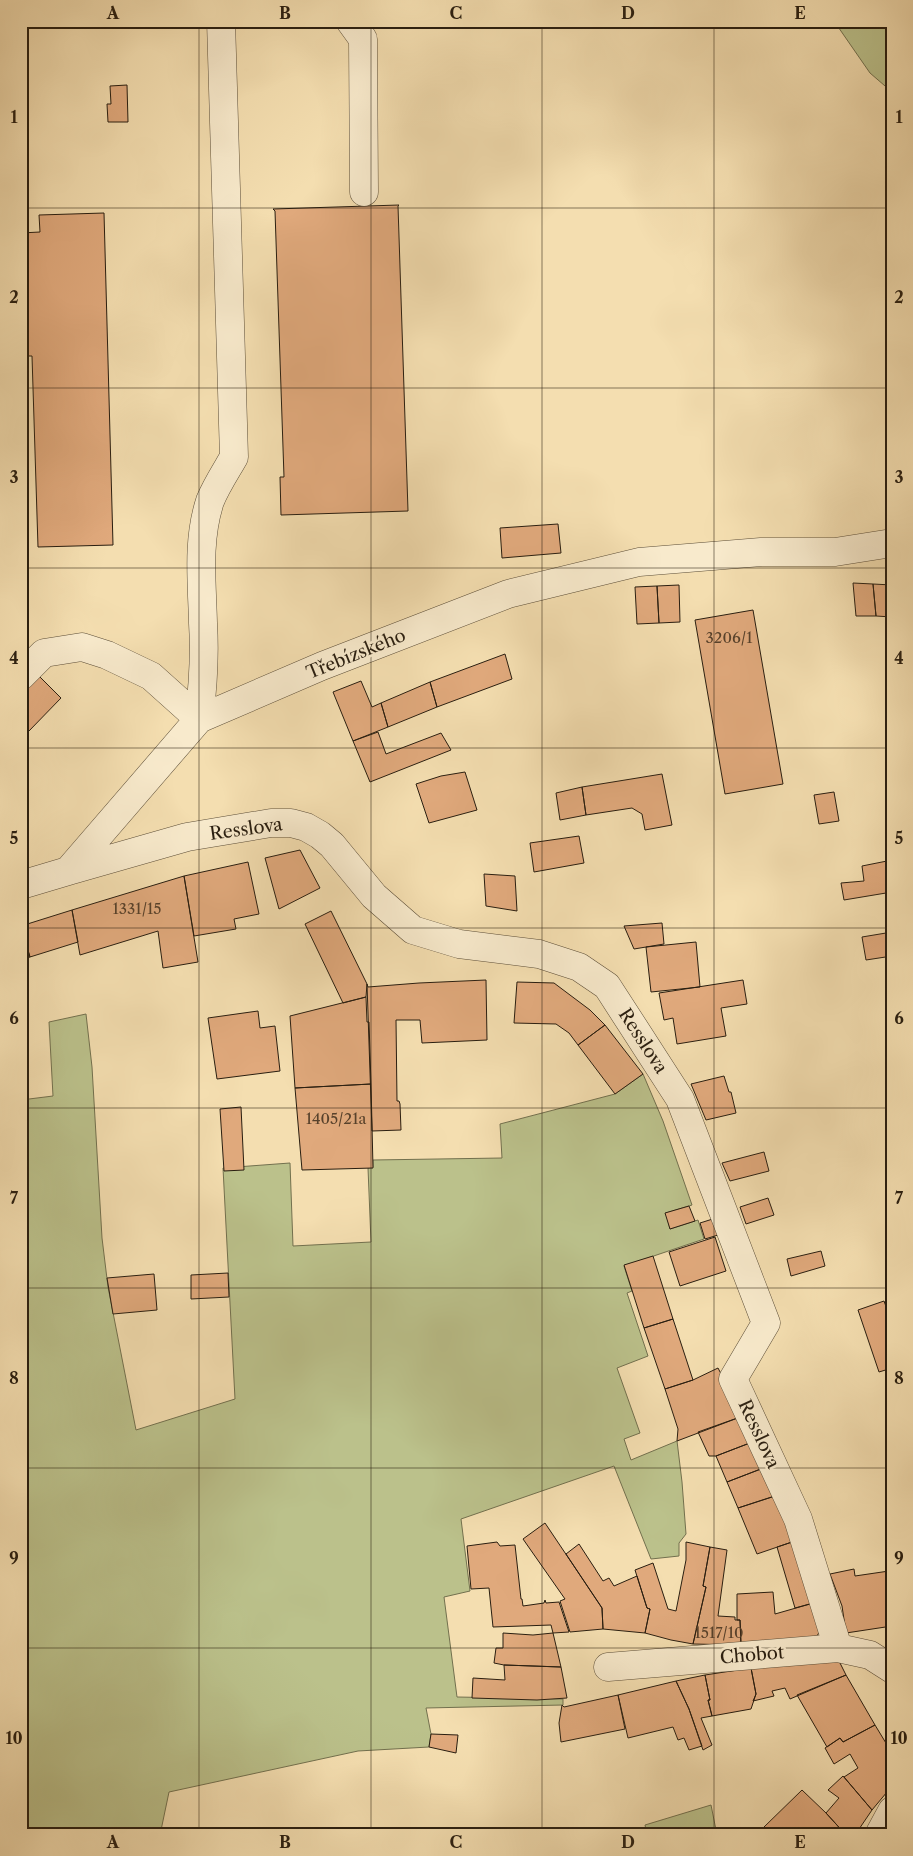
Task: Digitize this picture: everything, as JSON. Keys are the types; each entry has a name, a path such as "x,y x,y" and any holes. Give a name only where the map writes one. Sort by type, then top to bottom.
{"street":[{"path":"198,718 202,692 204,624 200,581 200,549 211,500 234,457 221,21"},
{"path":"350,21 363,39 364,192"},
{"name":"Třebízského","path":"68,871 198,718 322,666 508,594 639,562 761,552 835,552 892,543"},
{"path":"21,676 44,653 82,647 106,655 151,676 198,718"},
{"name":"Resslova","path":"68,871 187,837 271,823 291,822 306,827 326,840 374,896 413,930 459,944 539,954 579,967 607,986 680,1099 766,1323 733,1379 798,1519 838,1648"},
{"path":"21,885 68,871"},
{"name":"Chobot","path":"608,1667 838,1648 870,1655 892,1669"},
{"path":"879,1835 892,1811"}],"green space":[{"path":"834,21 892,21 892,92 870,73"},
{"path":"86,1014 92,1067 102,1238 108,1287 136,1430 235,1399 223,1168 290,1163 293,1246 371,1242 368,1168 373,1167 373,1160 502,1158 500,1124 615,1094 643,1074 663,1121 692,1205 666,1213 670,1229 698,1220 704,1239 624,1266 632,1291 627,1293 648,1356 617,1368 640,1433 624,1439 631,1460 677,1441 686,1534 679,1543 679,1556 651,1559 614,1466 461,1519 470,1591 444,1597 457,1697 563,1699 563,1705 426,1708 431,1734 429,1747 358,1751 169,1792 160,1835 21,1835 21,1100 53,1096 49,1022"},
{"path":"711,1805 717,1835 647,1835 645,1825"}],"building":[{"path":"127,85 128,122 108,122 107,104 111,104 110,86"},
{"path":"399,205 408,511 281,515 280,477 284,477 275,211 273,209"},
{"path":"104,213 113,545 38,547 32,356 21,356 21,233 40,232 39,215"},
{"path":"558,524 561,553 502,558 500,528"},
{"path":"853,583 873,584 876,616 856,616"},
{"path":"873,584 892,585 892,617 876,616"},
{"path":"679,585 680,622 659,623 657,586"},
{"path":"657,586 659,623 637,624 635,587"},
{"path":"753,610 783,784 725,794 695,620"},
{"path":"505,654 512,679 437,707 430,682"},
{"path":"21,658 61,698 28,732 21,726"},
{"path":"361,681 372,707 381,703 388,727 353,741 333,692"},
{"path":"430,682 437,707 388,727 381,703"},
{"path":"378,732 386,754 441,733 451,750 370,782 353,741"},
{"path":"465,772 477,810 429,823 416,784 441,776"},
{"path":"662,774 672,825 645,830 642,814 632,808 586,815 582,787"},
{"path":"582,787 586,815 560,820 556,793"},
{"path":"834,792 839,821 819,824 814,795"},
{"path":"579,836 584,863 534,872 530,843"},
{"path":"300,850 320,888 279,909 265,858"},
{"path":"892,860 892,892 844,900 841,883 864,881 862,866"},
{"path":"248,862 259,914 234,919 236,929 194,936 184,876"},
{"path":"484,874 515,876 517,911 486,906"},
{"path":"184,876 198,962 163,968 158,931 80,955 72,910"},
{"path":"72,910 78,942 30,957 21,926"},
{"path":"331,911 367,984 366,997 343,1003 305,924"},
{"path":"662,923 664,944 634,949 624,926"},
{"path":"21,928 30,957 21,961"},
{"path":"892,932 892,956 866,960 862,937"},
{"path":"696,942 700,987 651,992 646,947"},
{"path":"486,980 487,1040 422,1043 420,1020 396,1020 397,1101 400,1104 401,1130 372,1131 367,984 368,987"},
{"path":"743,980 747,1004 721,1008 726,1036 677,1044 673,1018 664,1020 659,993"},
{"path":"517,982 554,983 590,1010 605,1025 578,1045 569,1033 556,1024 514,1023"},
{"path":"366,997 367,1022 369,1022 371,1084 295,1088 290,1016"},
{"path":"258,1011 260,1028 275,1026 280,1071 217,1079 208,1018"},
{"path":"605,1025 643,1074 615,1094 578,1045"},
{"path":"724,1076 729,1092 731,1092 736,1113 706,1120 691,1084"},
{"path":"371,1084 373,1168 302,1170 295,1088"},
{"path":"241,1107 244,1170 224,1171 220,1109"},
{"path":"764,1152 769,1171 730,1181 722,1163"},
{"path":"768,1198 774,1215 746,1224 740,1207"},
{"path":"689,1206 695,1221 670,1229 665,1213"},
{"path":"719,1217 728,1232 705,1239 700,1223"},
{"path":"715,1237 726,1271 680,1286 669,1252"},
{"path":"821,1251 825,1266 791,1276 787,1259"},
{"path":"653,1256 673,1319 644,1328 624,1265"},
{"path":"228,1273 229,1297 191,1299 191,1275"},
{"path":"154,1274 157,1310 113,1314 107,1278"},
{"path":"884,1301 892,1323 892,1368 879,1372 858,1310"},
{"path":"673,1319 693,1380 665,1389 644,1328"},
{"path":"718,1368 743,1416 677,1441 678,1429 665,1389 693,1380"},
{"path":"743,1416 755,1441 716,1456 709,1456 698,1432"},
{"path":"755,1441 766,1467 727,1482 716,1456"},
{"path":"766,1467 778,1495 738,1508 727,1482"},
{"path":"778,1495 795,1541 757,1554 738,1508"},
{"path":"545,1523 602,1608 603,1629 570,1632 560,1601 565,1599 523,1539"},
{"path":"795,1541 817,1602 795,1608 777,1547"},
{"path":"497,1542 500,1546 515,1545 523,1606 544,1603 545,1600 546,1603 559,1602 569,1632 553,1633 551,1625 493,1627 489,1588 471,1589 467,1546"},
{"path":"686,1542 710,1547 703,1586 706,1587 693,1644 645,1633 650,1609 647,1608 635,1570 653,1563 668,1609 676,1611 686,1560"},
{"path":"579,1544 603,1581 609,1578 614,1586 637,1576 647,1608 650,1609 645,1633 603,1629 602,1608 566,1554"},
{"path":"710,1547 727,1550 718,1616 735,1617 735,1620 740,1620 741,1645 693,1644 706,1587 703,1586"},
{"path":"854,1569 855,1576 889,1571 890,1583 892,1582 892,1626 846,1633 842,1606 830,1574"},
{"path":"773,1592 775,1614 817,1602 825,1622 817,1636 741,1645 740,1620 737,1620 737,1594"},
{"path":"503,1633 533,1635 553,1633 561,1667 494,1663 496,1648 503,1648"},
{"path":"835,1653 846,1675 790,1699 785,1688 772,1691 774,1696 753,1701 756,1694 751,1668"},
{"path":"504,1665 561,1667 567,1698 537,1700 472,1698 473,1678 505,1680"},
{"path":"751,1668 756,1694 751,1709 712,1716 705,1675"},
{"path":"705,1675 712,1716 701,1718 712,1745 703,1750 689,1709 676,1681"},
{"path":"846,1675 875,1725 843,1742 840,1738 827,1747 797,1695"},
{"path":"676,1681 689,1709 702,1746 689,1750 684,1738 678,1740 673,1727 628,1738 618,1695"},
{"path":"618,1695 625,1729 561,1742 559,1723 562,1705 564,1707"},
{"path":"875,1725 892,1753 892,1786 872,1810 844,1777 858,1768 850,1754 834,1764 825,1748 840,1738 843,1742"},
{"path":"431,1734 458,1735 456,1753 429,1747"},
{"path":"843,1776 872,1810 855,1835 846,1835 826,1813 839,1798 828,1790"},
{"path":"802,1790 846,1835 771,1835 764,1827"}]}
